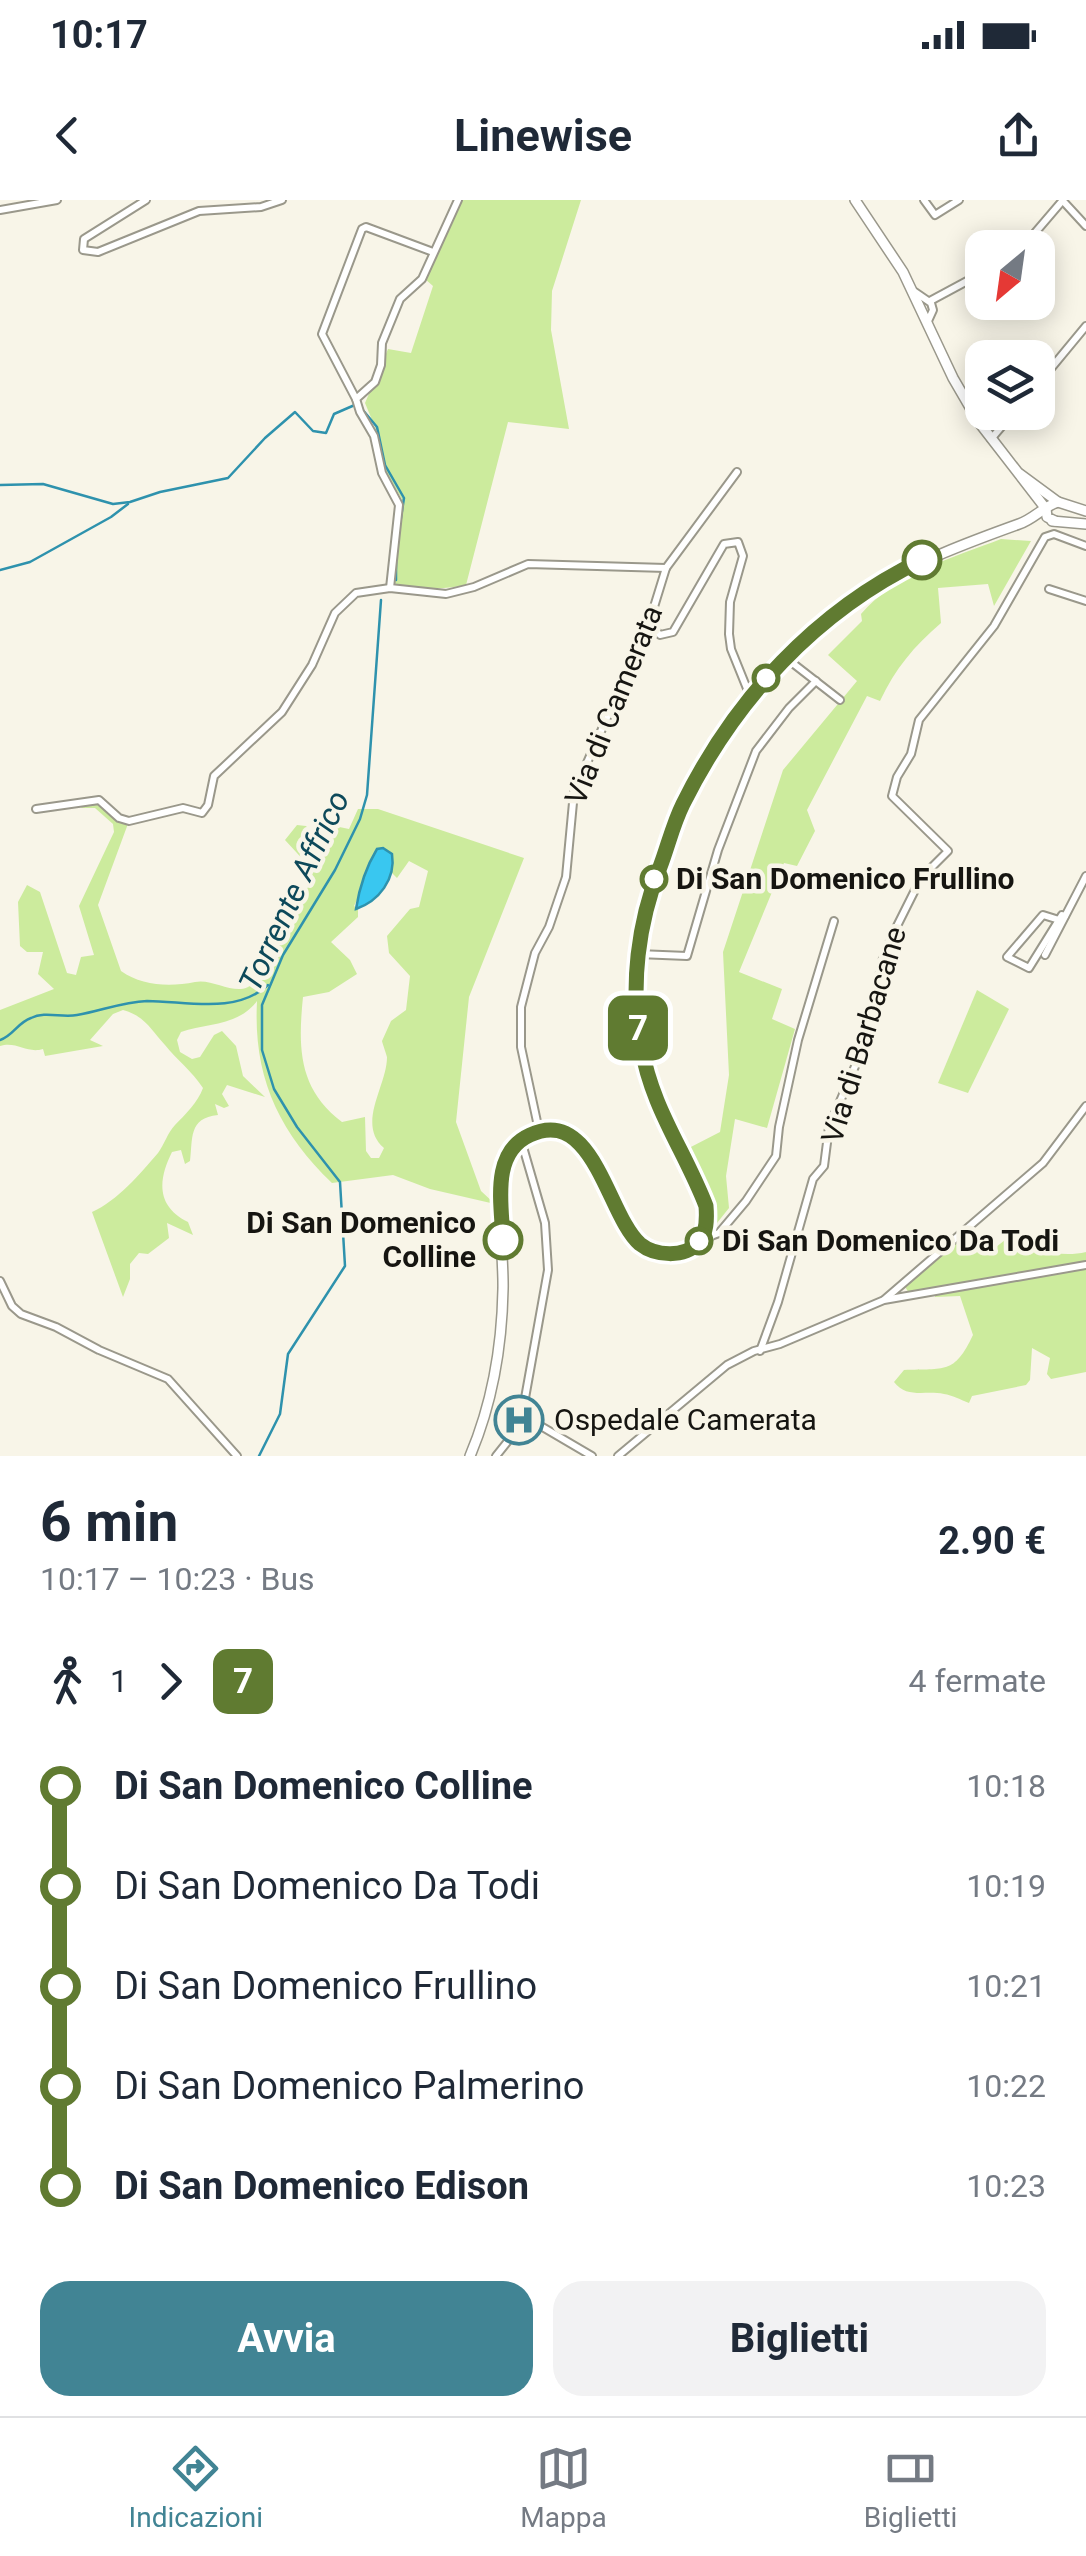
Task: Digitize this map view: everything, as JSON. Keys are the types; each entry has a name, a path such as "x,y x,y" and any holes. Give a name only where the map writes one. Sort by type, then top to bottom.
{"main road":[{"path":"854,200 914,292 953,378 990,440 1046,508 1048,518 1086,524"},
{"path":"1014,470 1058,502 1085,510"},
{"path":"470,1456 488,1399 500,1330 504,1292 503,1168 521,1140 539,1132 562,1134 584,1148 629,1229 643,1246 674,1254 694,1246 703,1233 706,1206 659,1111 646,1066 637,1011 638,954 656,875 711,754 782,661 858,596 928,557 1020,524 1058,502"},
{"path":"1020,524 1055,520"}],"street":[{"path":"0,210 57,200"},
{"path":"146,200 84,238 83,250 98,252 199,211 261,208 282,200"},
{"path":"356,399 375,382 382,343 400,299 422,279 458,200"},
{"path":"924,200 935,215 960,200"},
{"path":"1037,230 1062,200 1086,226"},
{"path":"390,588 398,505 382,473 374,436 322,334 362,229 366,227 432,252"},
{"path":"930,301 965,283"},
{"path":"914,292 930,301 928,322"},
{"path":"1055,363 1086,326"},
{"path":"990,440 999,430"},
{"name":"Via di Camerata","path":"539,1132 521,1047 521,1008 534,952 549,926 566,877 574,792 649,622 666,568 737,472"},
{"name":"Via di Barbacane","path":"760,1351 813,1179 824,1166 829,1127 865,1043 883,958 921,878 948,851 892,796 920,720 994,626 1046,537 1054,534 1086,546"},
{"path":"649,622 660,635 672,632 724,544 738,542 743,556 730,602 729,634 742,680 754,693"},
{"path":"36,809 99,800 119,818 129,821 184,808 202,813 208,805 214,776 290,702 341,605 356,593 390,588 446,594 528,564 666,568"},
{"path":"1049,589 1086,601"},
{"path":"782,661 840,700"},
{"path":"638,954 687,956 718,850 756,750 816,681"},
{"path":"1062,918 1042,915 1007,956 1029,968 1062,918 1086,876"},
{"path":"1045,955 1062,918"},
{"path":"703,1233 720,1233 776,1156 778,1128 798,1040 834,921"},
{"path":"884,1300 1043,1163 1086,1106"},
{"path":"496,1456 520,1426 548,1260 545,1223 521,1140"},
{"path":"618,1456 738,1357 884,1300 1086,1265"},
{"path":"0,1281 12,1306 21,1314 168,1379 237,1456"},
{"path":"522,1415 592,1456"},
{"path":"520,1426 538,1423"}],"green space":[{"path":"461,200 581,200 552,291 551,330 569,429 508,422 466,585 420,588 393,583 404,503 383,466 377,432 365,403 388,349 411,353 433,286 425,279"},
{"path":"1001,539 1031,541 994,606 988,584 938,588 941,623 906,659 880,701 867,696 807,810 815,831 797,866 784,863 739,972 782,989 772,1019 795,1029 767,1128 735,1119 726,1176 729,1208 717,1223 708,1191 685,1150 720,1132 729,1075 723,952 783,770 857,681 828,655 862,621 861,614 890,588"},
{"path":"99,800 119,818 129,821 98,905 121,971 156,984 201,981 241,989 255,981 312,881 308,865 285,840 297,825 306,826 314,837 325,824 349,829 358,809 378,809 524,858 469,997 456,1122 481,1191 495,1204 430,1189 393,1175 332,1183 297,1143 273,1101 259,1054 257,1001 241,1015 181,1032 177,1040 180,1052 192,1059 200,1057 214,1035 222,1031 236,1046 243,1076 265,1097 227,1085 222,1094 229,1106 215,1104 218,1115 197,1125 190,1161 185,1164 181,1150 172,1152 162,1182 165,1200 188,1222 193,1235 167,1223 169,1238 148,1254 139,1253 130,1264 130,1279 123,1297 92,1212 144,1170 203,1088 147,1024 123,1010 113,1014 90,1040 103,1046 45,1056 43,1049 0,1046 0,1010 54,989 38,974 43,952 27,952 20,946 18,902 27,885 40,892 67,973 76,975 81,957 94,955 79,906 114,832 113,824 95,808 81,808 85,802","holes":["383,848 392,854 392,873 397,878 409,861 428,871 419,907 410,909 387,936 389,953 410,976 406,1010 391,1021 382,1041 386,1068 375,1104 373,1128 384,1148 379,1158 371,1158 366,1151 365,1117 342,1122 327,1109 309,1081 302,1050 301,1015 303,997 329,992 357,974 350,960 331,942 358,917 354,906"]},
{"path":"977,990 1009,1009 968,1093 938,1083"},
{"path":"974,1230 991,1251 1010,1236 1047,1252 1086,1252 1086,1372 1051,1379 1047,1374 1050,1358 1032,1348 1030,1380 1026,1385 972,1396 969,1403 937,1393 911,1392 894,1382 904,1370 954,1363 973,1335 960,1296 935,1297 934,1288 909,1293 902,1282"}],"water":[{"path":"377,849 392,854 388,880 379,895 356,909 370,863"}],"waterway":[{"path":"0,485 43,484 113,504 130,502 228,478 295,412 313,431 326,433 334,414 357,404"},
{"name":"Torrente Affrico","path":"362,409 377,427 385,465 404,498 400,524"},
{"path":"0,570 30,562 128,504"},
{"name":"Torrente Affrico","path":"396,562 396,580"},
{"name":"Torrente Affrico","path":"259,1456 280,1414 288,1354 345,1266 340,1182 297,1127 274,1089 262,1050 262,1005 283,955 335,870 360,819 367,795 381,600"},
{"path":"0,1040 36,1016 77,1015 147,1001 225,1003 241,1000 268,985"}],"bus line":[{"name":"7","path":"503,1240 503,1168 512,1149 530,1134 539,1132 562,1134 584,1148 629,1229 643,1246 674,1254 689,1250 702,1237 706,1206 659,1111 638,1025 638,954 662,855 699,774 757,688 832,615 922,560"}],"place":[{"name":"Di San Domenico Frullino","path":"654,879"},
{"name":"Di San Domenico Colline","path":"503,1240"},
{"name":"Di San Domenico Da Todi","path":"699,1241"},
{"name":"Ospedale Camerata","path":"519,1420"}]}
